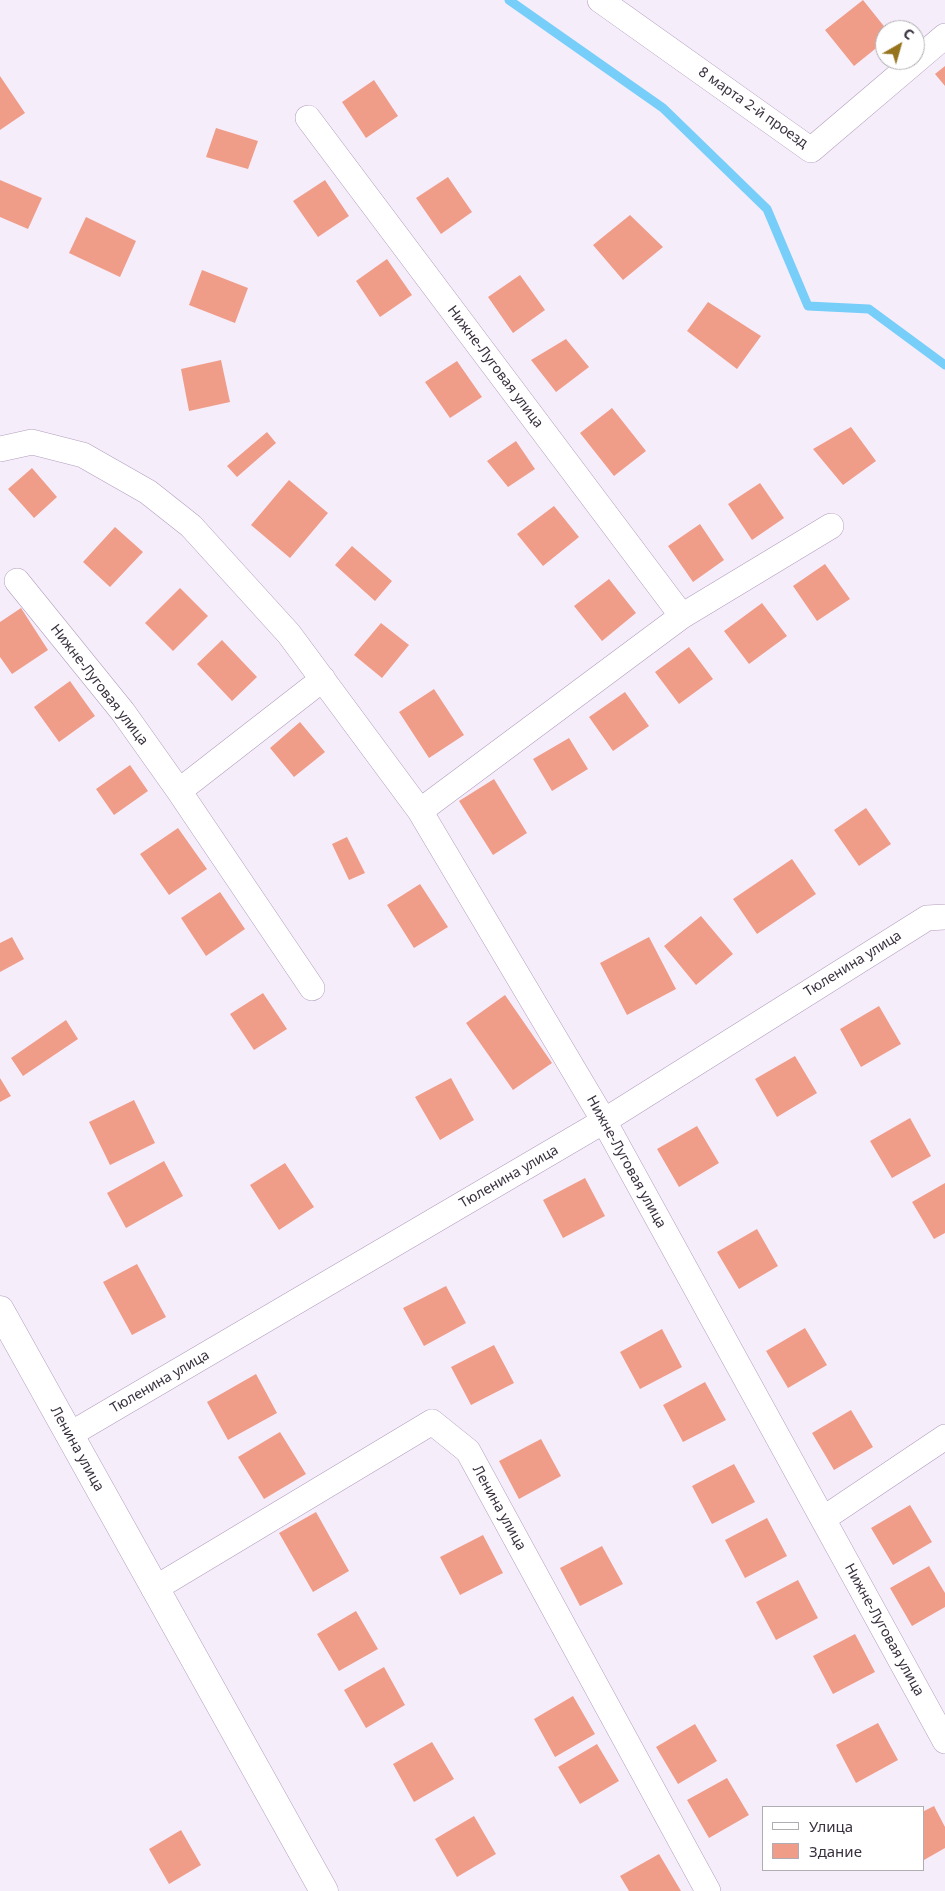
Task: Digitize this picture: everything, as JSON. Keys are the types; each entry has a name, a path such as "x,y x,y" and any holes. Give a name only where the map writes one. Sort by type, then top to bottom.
{"main road":[{"name":"Ленина улица","path":"0,1310 324,1891"}],"street":[{"name":"8 марта 2-й проезд","path":"600,0 812,150 945,36"},
{"name":"Нижне-Луговая улица","path":"308,118 682,616"},
{"name":"Нижне-Луговая улица","path":"0,449 32,442 83,455 148,492 191,526 288,634 420,811 604,1122 945,1741"},
{"path":"420,811 682,616 831,526"},
{"name":"Нижне-Луговая улица","path":"17,581 123,712 179,791 312,988"},
{"path":"179,791 323,679"},
{"name":"Тюленина улица","path":"69,1435 604,1122 927,918 945,917"},
{"name":"Ленина улица","path":"154,1589 432,1422 468,1451 708,1891"},
{"path":"823,1519 945,1437"}],"building":[{"path":"863,0 879,20 875,20 875,49 854,66 825,30"},
{"path":"945,66 945,86 935,74"},
{"path":"0,76 25,113 0,130"},
{"path":"374,80 398,116 366,138 342,102"},
{"path":"216,128 258,141 248,169 206,157"},
{"path":"448,177 472,212 441,234 416,198"},
{"path":"0,180 42,198 28,229 0,217"},
{"path":"325,180 349,216 318,237 293,201"},
{"path":"630,215 663,247 623,280 593,245"},
{"path":"86,217 136,241 120,277 69,253"},
{"path":"387,259 412,295 380,317 356,281"},
{"path":"202,270 248,288 235,323 189,305"},
{"path":"520,275 545,310 513,333 488,297"},
{"path":"708,302 761,336 737,369 687,331"},
{"path":"566,339 589,367 556,392 531,360"},
{"path":"221,360 230,402 189,411 181,369"},
{"path":"457,361 482,397 450,418 425,382"},
{"path":"612,408 646,451 614,476 580,433"},
{"path":"851,427 876,461 843,485 813,449"},
{"path":"267,432 276,443 237,477 227,466"},
{"path":"516,441 535,469 508,487 487,461"},
{"path":"32,468 57,497 34,518 8,489"},
{"path":"289,480 328,513 290,558 251,525"},
{"path":"760,483 784,518 752,540 728,504"},
{"path":"554,506 579,537 543,566 517,534"},
{"path":"700,524 724,560 693,582 668,546"},
{"path":"115,527 143,552 110,587 83,562"},
{"path":"352,546 392,581 375,601 335,565"},
{"path":"825,564 850,599 817,621 793,586"},
{"path":"609,579 636,613 602,641 574,606"},
{"path":"180,588 208,616 173,651 145,623"},
{"path":"762,603 787,636 749,664 724,631"},
{"path":"21,608 48,650 12,674 0,657 0,622"},
{"path":"381,623 409,645 382,678 354,655"},
{"path":"222,640 257,677 232,701 197,664"},
{"path":"689,647 713,679 679,704 655,672"},
{"path":"70,681 95,716 59,742 34,707"},
{"path":"434,689 464,735 429,758 399,712"},
{"path":"625,692 649,726 613,751 589,717"},
{"path":"300,722 325,752 294,777 270,748"},
{"path":"569,738 588,769 552,791 533,759"},
{"path":"130,765 148,791 114,815 96,789"},
{"path":"494,779 527,833 493,855 459,801"},
{"path":"866,808 891,844 859,866 834,830"},
{"path":"178,828 207,869 169,895 140,854"},
{"path":"347,837 365,873 349,880 332,844"},
{"path":"792,859 816,894 757,934 733,899"},
{"path":"420,884 448,927 414,948 387,905"},
{"path":"220,892 245,929 206,956 181,918"},
{"path":"701,916 733,954 696,985 664,946"},
{"path":"12,937 24,959 0,972 0,943"},
{"path":"649,937 676,989 627,1015 600,963"},
{"path":"263,993 287,1029 254,1050 230,1014"},
{"path":"505,995 552,1063 513,1090 466,1023"},
{"path":"879,1006 901,1044 861,1067 840,1029"},
{"path":"66,1020 78,1039 23,1076 11,1058"},
{"path":"795,1056 817,1093 777,1117 755,1079"},
{"path":"0,1078 11,1096 0,1102"},
{"path":"451,1078 474,1120 440,1140 415,1097"},
{"path":"134,1100 155,1143 110,1165 89,1122"},
{"path":"910,1118 931,1156 892,1178 870,1141"},
{"path":"697,1126 719,1163 679,1187 657,1149"},
{"path":"164,1161 183,1196 126,1228 107,1193"},
{"path":"285,1163 314,1207 279,1230 250,1185"},
{"path":"585,1178 605,1216 563,1238 543,1200"},
{"path":"945,1183 945,1233 934,1239 912,1202"},
{"path":"757,1229 778,1266 739,1289 717,1252"},
{"path":"137,1264 166,1317 132,1335 103,1282"},
{"path":"446,1286 466,1323 424,1346 403,1308"},
{"path":"805,1328 827,1365 788,1388 766,1351"},
{"path":"662,1329 682,1367 640,1389 620,1352"},
{"path":"494,1345 514,1383 471,1405 451,1367"},
{"path":"256,1374 277,1413 228,1440 207,1402"},
{"path":"705,1382 726,1420 683,1442 663,1405"},
{"path":"851,1410 873,1447 834,1470 812,1433"},
{"path":"280,1432 306,1474 264,1499 238,1457"},
{"path":"541,1439 561,1476 519,1499 499,1461"},
{"path":"734,1464 755,1502 712,1524 692,1486"},
{"path":"910,1505 932,1542 893,1565 871,1528"},
{"path":"316,1512 349,1571 313,1592 279,1533"},
{"path":"767,1518 787,1556 745,1578 725,1540"},
{"path":"483,1535 503,1573 460,1595 440,1557"},
{"path":"602,1546 623,1584 580,1606 560,1568"},
{"path":"929,1566 945,1593 945,1607 912,1626 890,1588"},
{"path":"798,1580 818,1618 776,1640 756,1602"},
{"path":"356,1611 378,1649 339,1671 317,1634"},
{"path":"855,1634 875,1672 833,1694 813,1656"},
{"path":"384,1667 405,1705 366,1728 344,1690"},
{"path":"573,1696 595,1734 555,1757 534,1719"},
{"path":"878,1723 898,1760 856,1783 836,1745"},
{"path":"695,1724 717,1761 678,1784 656,1747"},
{"path":"432,1742 454,1779 414,1802 393,1764"},
{"path":"597,1744 619,1781 580,1804 558,1767"},
{"path":"727,1778 749,1815 709,1838 687,1800"},
{"path":"934,1806 945,1827 945,1848 925,1859 925,1810"},
{"path":"474,1816 496,1854 457,1877 435,1839"},
{"path":"181,1830 201,1865 169,1884 149,1849"},
{"path":"659,1854 681,1891 629,1891 620,1876"}],"waterway":[{"path":"509,0 663,108 767,209 808,306 869,309 945,365"}]}
